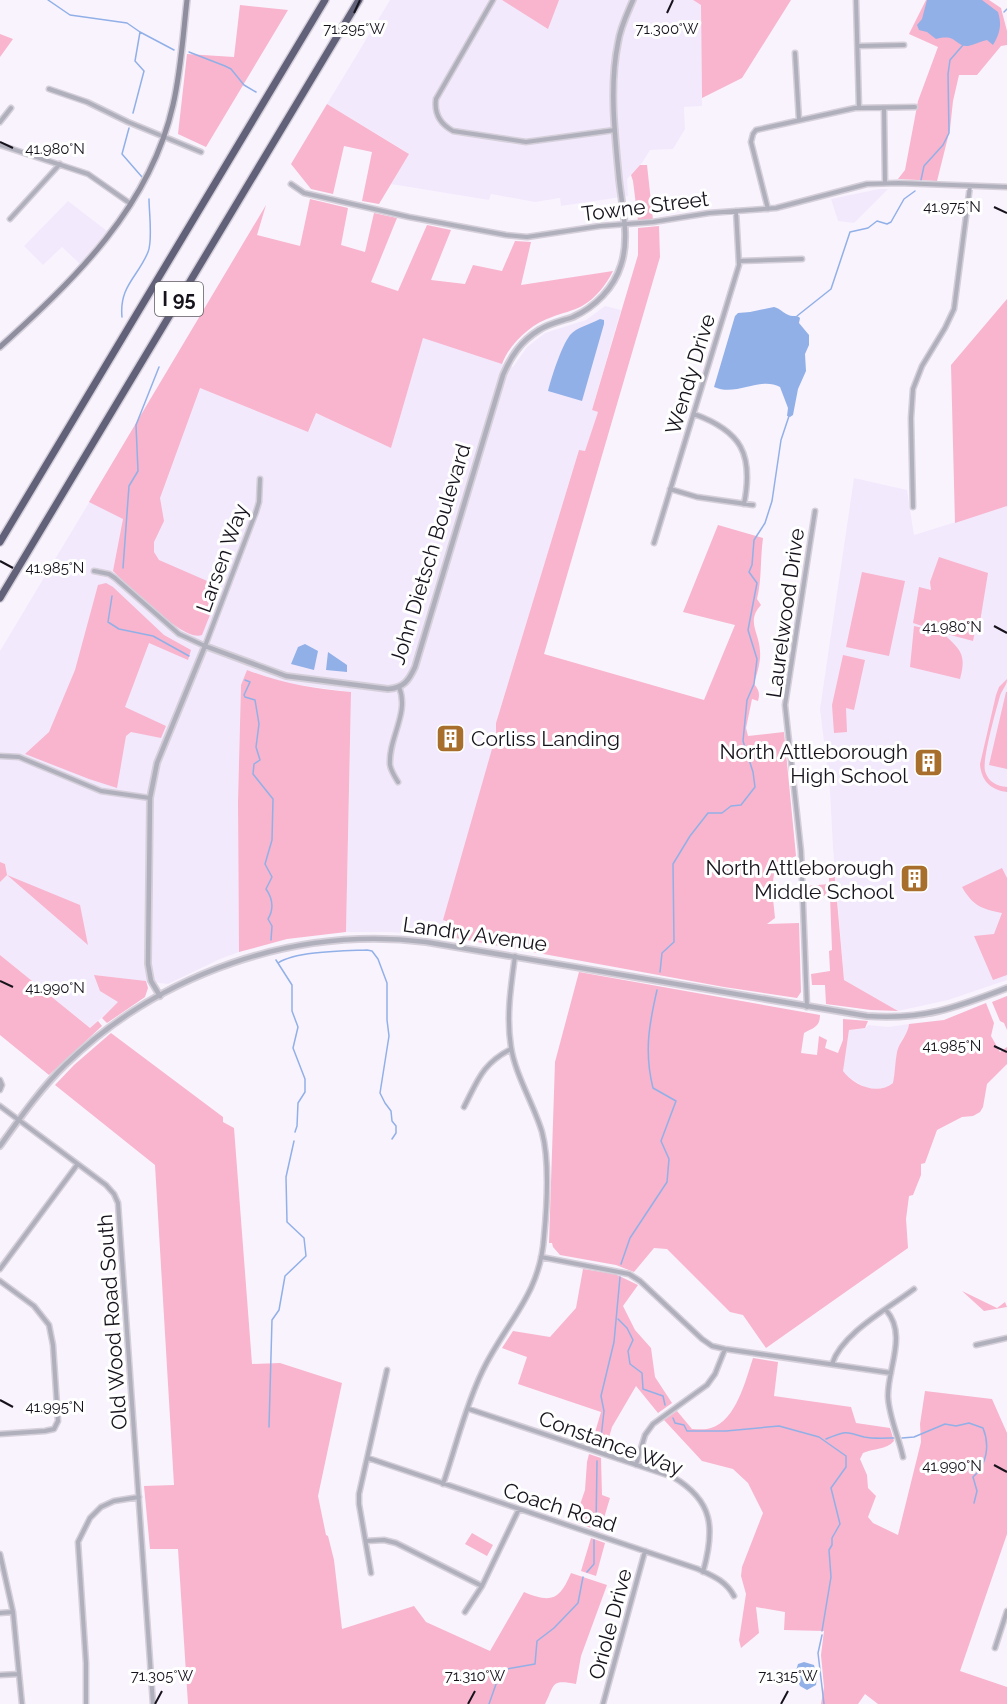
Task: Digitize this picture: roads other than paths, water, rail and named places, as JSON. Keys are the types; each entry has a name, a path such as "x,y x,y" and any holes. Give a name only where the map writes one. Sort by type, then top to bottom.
{"highway":[{"name":"I 95","path":"0,542 325,0"},
{"name":"I 95","path":"0,598 359,0"}],"main road":[{"path":"0,347 88,262 132,205 152,168 165,135 178,81 187,0"}],"street":[{"path":"493,0 439,90 435,106 443,125 453,131 526,142 615,130"},
{"name":"John Dietsch Boulevard","path":"205,646 286,676 388,689 399,687 408,681 497,393 509,362 517,348 540,329 584,312 608,290 621,267 624,257 624,224 614,111 618,43 633,0"},
{"path":"856,0 859,108"},
{"path":"858,46 904,45"},
{"path":"795,53 799,120"},
{"path":"49,89 87,102 201,152"},
{"path":"768,209 752,142 756,130 859,108 915,107"},
{"path":"0,122 11,108"},
{"path":"884,108 885,183"},
{"path":"0,145 94,177 132,205"},
{"path":"10,219 60,164"},
{"name":"Towne Street","path":"291,184 304,193 409,217 506,235 536,237 600,226 653,222 709,213 768,209 849,188 885,183 1007,187"},
{"path":"913,507 911,418 913,389 922,366 954,309 970,186"},
{"name":"Wendy Drive","path":"654,543 736,277 739,261 736,211"},
{"path":"739,261 802,259"},
{"path":"694,414 717,423 730,432 741,447 747,464 749,480 744,504"},
{"name":"Larsen Way","path":"205,646 256,512 260,479"},
{"path":"670,489 697,497 753,505"},
{"name":"Laurelwood Drive","path":"807,1007 801,851 785,705 815,511"},
{"path":"94,571 109,574 115,578 178,634 205,646 157,763 150,798 148,964 151,981 160,996"},
{"path":"398,782 390,767 394,739 404,700 399,687"},
{"path":"0,756 19,757 101,791 150,798"},
{"name":"Landry Avenue","path":"0,1146 48,1083 99,1035 160,996 226,964 262,953 315,942 400,939 515,956 867,1016 908,1016 959,1007 1007,988"},
{"path":"443,1484 482,1371 530,1293 542,1257 546,1171 542,1134 511,1049 509,1011 515,956"},
{"path":"464,1107 483,1070 495,1057 511,1049"},
{"path":"0,1090 1,1082"},
{"name":"Old Wood Road South","path":"0,1106 106,1185 118,1203 153,1704"},
{"path":"0,1269 77,1165"},
{"path":"542,1257 629,1274 640,1281 712,1346 891,1373"},
{"path":"0,1281 34,1306 49,1325 53,1345 58,1421 54,1429 0,1434"},
{"path":"832,1364 849,1336 914,1289"},
{"path":"886,1310 891,1316 896,1337 888,1397 903,1457"},
{"path":"976,1345 1007,1338"},
{"path":"636,1465 645,1436 653,1424 707,1385 721,1362 725,1349"},
{"path":"371,1573 359,1494 387,1370"},
{"name":"Constance Way","path":"469,1409 673,1477 686,1485 698,1496 710,1522 709,1552 703,1572"},
{"name":"Coach Road","path":"368,1458 703,1572 720,1580 729,1587 734,1596"},
{"path":"86,1704 86,1663 78,1542 90,1518 101,1507 114,1501 139,1497"},
{"path":"465,1612 482,1586 519,1509"},
{"path":"366,1541 384,1540 396,1543 482,1586"},
{"name":"Oriole Drive","path":"603,1704 645,1551"},
{"path":"0,1554 14,1612 22,1704"},
{"path":"0,1613 14,1612"},
{"path":"995,1648 1007,1613"},
{"path":"0,1675 19,1674"}],"water":[{"path":"927,0 982,0 998,12 1000,29 993,45 987,40 968,46 963,45 948,38 936,39 927,32 919,30 917,25 922,19"},
{"path":"774,307 790,316 799,317 799,323 809,335 809,345 805,354 806,371 798,389 793,415 790,417 787,416 788,408 780,387 764,384 731,390 714,387 735,316 738,313"},
{"path":"600,319 604,320 604,324 582,401 548,391 560,354 570,335"},
{"path":"305,644 318,651 314,670 291,664 298,647"},
{"path":"328,652 347,665 347,672 326,670"},
{"path":"804,1662 814,1665 817,1677 816,1685 807,1690 800,1686 795,1674 798,1664"}],"waterway":[{"path":"48,0 70,15 127,23 140,32 135,61 144,71 133,113"},
{"path":"1004,12 1007,9"},
{"path":"140,32 174,50"},
{"path":"921,180 924,166 943,145 949,133 948,74 950,60 963,45"},
{"path":"189,52 231,69 244,85 256,92"},
{"path":"129,128 122,154 142,177"},
{"path":"797,316 831,289 850,232 868,228 877,221 887,224 891,222 904,199 915,191"},
{"path":"122,317 123,297 126,289 148,252 151,234 149,199"},
{"path":"123,568 129,486 138,471 136,425 159,367"},
{"path":"660,972 662,953 674,942 673,864 690,836 708,813 722,813 731,806 741,805 755,787 753,772 743,741 747,700 754,684 757,659 748,630 757,583 749,572 752,565 754,540 765,523 772,501 781,440 789,416"},
{"path":"112,596 108,622 119,629 153,636 189,656"},
{"path":"245,680 250,682 244,695 255,700 259,724 256,747 260,760 254,764 253,774 273,799 272,840 265,864 272,877 266,889 272,904 268,919 272,926 271,940"},
{"path":"278,963 296,956 321,952 367,950 372,951 378,959 387,983 389,1036 380,1093 391,1111 392,1121 396,1126 396,1133 392,1139"},
{"path":"276,960 292,985 292,1011 298,1027 293,1048 305,1079 305,1092 298,1103 295,1132"},
{"path":"621,1264 630,1238 667,1182 669,1159 661,1141 676,1101 653,1088 650,1075 648,1050 657,990"},
{"path":"269,1427 272,1320 279,1310 285,1276 306,1256 304,1238 287,1222 286,1177 294,1141"},
{"path":"600,1447 604,1411 601,1396 614,1342 620,1277"},
{"path":"618,1319 627,1328 633,1340 628,1351 630,1364 642,1373 643,1389 663,1396 665,1405"},
{"path":"673,1418 675,1423 684,1425 687,1431 726,1431 779,1426 819,1437 846,1456 846,1467 831,1488 840,1524 832,1538 829,1550 831,1577 822,1631"},
{"path":"902,1438 914,1437 945,1424 956,1426 969,1423 983,1428 987,1448 984,1461 973,1477 977,1491 974,1503"},
{"path":"826,1439 845,1433 868,1438 895,1438"},
{"path":"596,1527 597,1461"},
{"path":"587,1572 594,1564 594,1540"},
{"path":"489,1704 501,1670 535,1664 537,1641 554,1628 578,1603 583,1577"},
{"path":"822,1635 818,1653 824,1704"}],"place":[{"name":"Corliss Landing","path":"450,738"},
{"name":"North Attleborough High School","path":"929,763"},
{"name":"North Attleborough Middle School","path":"915,879"}]}
